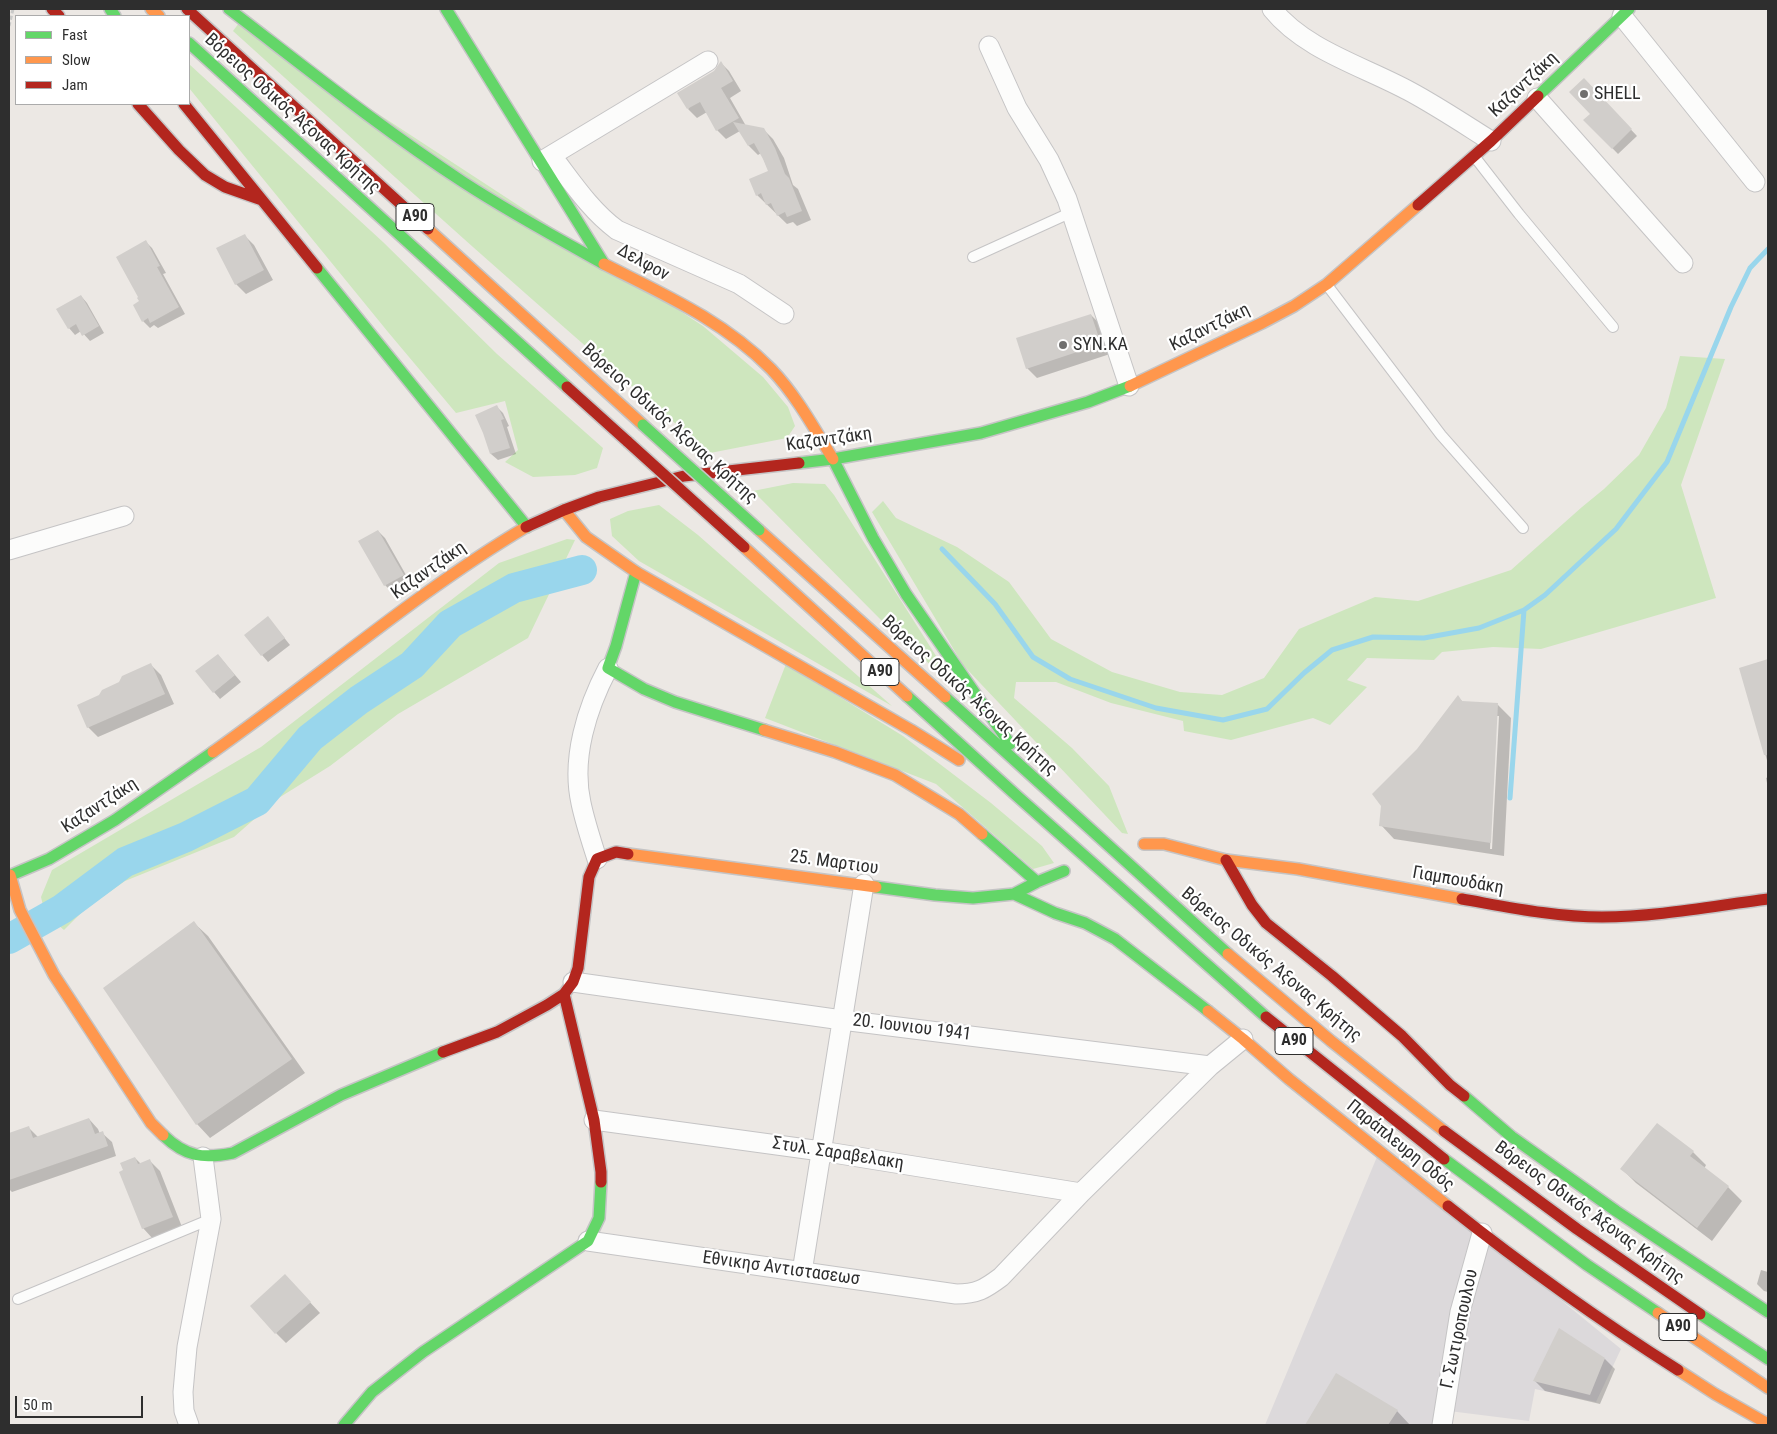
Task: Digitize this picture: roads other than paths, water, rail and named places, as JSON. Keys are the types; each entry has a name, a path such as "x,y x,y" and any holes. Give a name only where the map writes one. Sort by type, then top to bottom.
{"main road":[{"name":"Βόρειος Οδικός Άξονας Κρήτης","path":"186,9 1030,774 1165,899 1273,992 1379,1079 1482,1158 1598,1243 1768,1359"},
{"path":"229,9 372,117 463,182 604,264"},
{"name":"Δελφον","path":"446,9 546,158 604,264 686,306 719,326 771,369 801,406 833,459 868,530 918,612 994,718 1030,774"},
{"name":"Καζαντζάκη","path":"10,875 49,860 116,820 247,728 426,592 526,527 564,510 606,495 684,476 833,459 981,433 1088,402 1129,386 1294,306 1327,284 1491,141 1625,12"},
{"name":"Βόρειος Οδικός Άξονας Κρήτης","path":"190,45 1017,796 1262,1014 1365,1098 1465,1175 1588,1265 1768,1388"},
{"path":"139,105 206,176 234,192 262,200"},
{"path":"185,105 526,527"},
{"path":"564,510 586,537 636,572 911,730 1017,796"},
{"path":"636,572 616,646 608,668 644,689 675,702 817,746 896,775 959,814 1037,882"},
{"name":"Γιαμπουδάκη","path":"1144,844 1164,844 1226,860 1298,869 1518,909 1566,915 1600,917 1642,916 1768,899"},
{"name":"25. Μαρτιου","path":"597,859 616,852 935,895 973,898 1014,894 1064,871"},
{"path":"10,875 20,910 54,975 151,1123 169,1141 191,1156 215,1158 233,1153 341,1095 424,1059 497,1032 547,1006 568,988 578,968 589,877 597,859"},
{"path":"1226,860 1252,905 1266,923 1402,1036 1450,1085 1505,1131 1616,1210 1768,1312"},
{"name":"Παράπλευρη Οδός","path":"1014,894 1055,913 1085,923 1115,939 1482,1233 1624,1336 1715,1394 1768,1424"},
{"path":"344,1425 372,1392 423,1352 588,1242 599,1218 601,1172 594,1120 568,988"}],"street":[{"path":"1272,9 1295,32 1314,44 1409,91 1491,141"},
{"path":"1625,12 1755,182"},
{"path":"989,46 1017,108 1049,160 1067,199 1129,386"},
{"path":"708,61 546,158 601,218 617,230 739,284 784,314"},
{"path":"1537,98 1683,262"},
{"path":"9,550 124,516"},
{"path":"597,859 580,802 577,766 583,731 601,680 608,668"},
{"path":"802,1272 864,884"},
{"name":"20. Ιουνιου 1941","path":"568,988 1210,1066"},
{"path":"1081,1193 1210,1066 1242,1039"},
{"name":"Στυλ. Σαραβελακη","path":"594,1120 821,1151 1081,1193"},
{"path":"189,1425 184,1411 183,1392 187,1347 211,1219 203,1157"},
{"name":"Εθνικησ Αντιστασεωσ","path":"588,1242 956,1294 974,1293 987,1288 1001,1277 1081,1193"},
{"name":"Γ. Σωτιροπουλου","path":"1442,1425 1460,1312 1482,1233"}],"lane":[{"path":"1474,155 1519,214 1614,327"},
{"path":"973,257 1072,212"},
{"path":"1327,284 1441,435 1523,528"},
{"path":"18,1299 211,1219"}],"waterway":[{"path":"942,549 995,604 1033,657 1070,679 1156,708 1223,720 1267,709 1304,673 1332,650 1373,637 1424,638 1479,628 1524,610 1545,595 1616,529 1667,462 1731,307 1750,268 1768,249"},
{"path":"9,939 62,909 125,862 186,837 257,801 310,738 359,700 412,665 450,624 514,588 582,570"},
{"path":"1510,798 1524,610"}],"place":[{"name":"SHELL","path":"1584,94"},
{"name":"SYN.KA","path":"1063,345"}]}
